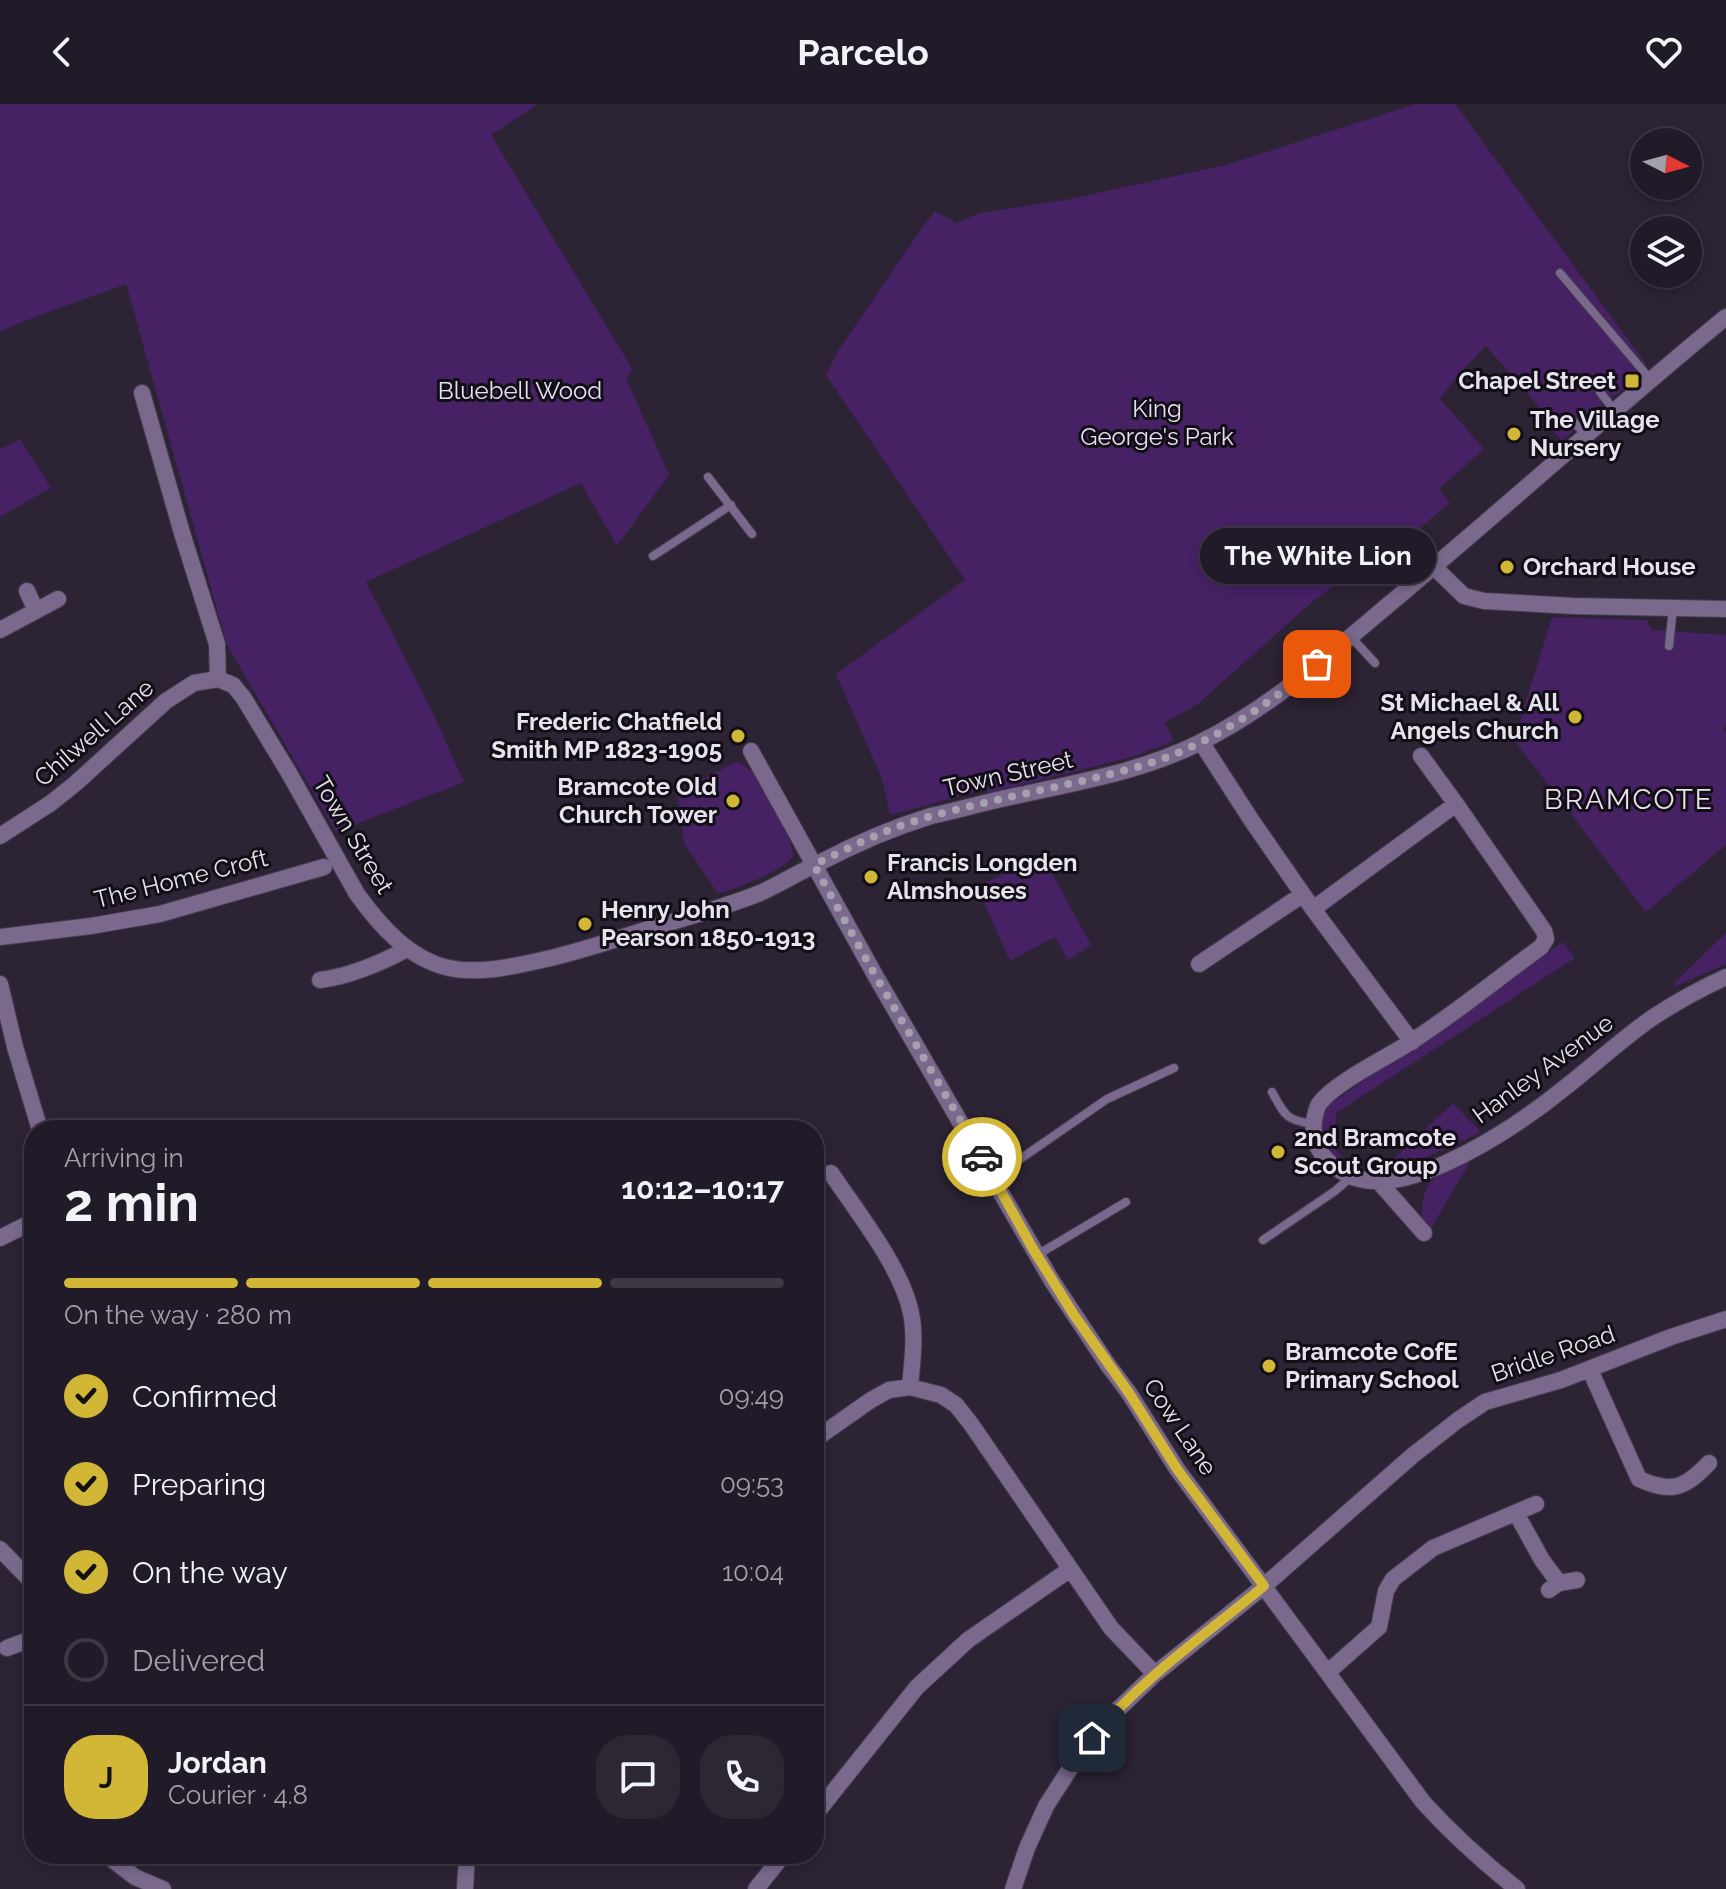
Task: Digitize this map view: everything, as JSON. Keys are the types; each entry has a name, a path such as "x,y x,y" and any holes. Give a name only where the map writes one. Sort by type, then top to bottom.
{"street":[{"name":"Town Street","path":"221,680 233,685 243,697 357,894 387,931 407,949 429,962 450,969 499,968 537,961 594,947 736,902 880,833 931,816 1134,768 1201,742 1280,694 1351,637 1726,317"},
{"path":"142,393 217,644 221,680"},
{"path":"1434,567 1464,596 1484,601 1726,609"},
{"path":"27,591 36,611"},
{"path":"0,630 58,599"},
{"name":"Chilwell Lane","path":"0,836 76,783 166,701 194,683 221,680"},
{"path":"1201,742 1302,895 1412,1042"},
{"name":"Cow Lane","path":"751,751 1036,1255 1177,1469 1423,1802 1446,1828 1517,1889"},
{"path":"1313,1124 1317,1108 1335,1089 1412,1042 1541,947 1546,939 1544,931 1421,756"},
{"path":"1313,909 1456,804"},
{"name":"The Home Croft","path":"0,937 160,914 324,867"},
{"path":"1199,964 1302,895"},
{"path":"320,980 350,974 407,949"},
{"name":"Hanley Avenue","path":"1313,1124 1313,1136 1319,1152 1351,1177 1379,1182 1430,1170 1493,1138 1554,1096 1651,1019 1726,977"},
{"path":"0,984 3,1013 37,1120"},
{"path":"831,1173 890,1262 903,1289 911,1313 913,1341 910,1387"},
{"path":"1379,1182 1424,1233"},
{"path":"0,1238 24,1226"},
{"name":"Bridle Road","path":"1013,1889 1046,1806 1082,1750 1108,1719 1155,1674 1264,1586 1412,1456 1485,1402 1590,1370 1671,1337 1726,1319"},
{"path":"1590,1370 1639,1479 1655,1486 1679,1487 1694,1479 1709,1463"},
{"path":"824,1433 889,1390 910,1387 941,1395 956,1405 1111,1628 1155,1674"},
{"path":"1328,1672 1379,1627 1386,1591 1393,1579 1433,1548 1536,1504"},
{"path":"1516,1513 1554,1587 1577,1580"},
{"path":"0,1549 24,1571"},
{"path":"824,1804 925,1679 968,1640 1069,1570"},
{"path":"3,1649 24,1642"},
{"path":"114,1864 130,1883 163,1889"},
{"path":"465,1889 466,1864"},
{"path":"756,1889 776,1864"}],"lane":[{"path":"1560,273 1651,380"},
{"path":"1600,392 1615,410"},
{"path":"1569,417 1586,435"},
{"path":"708,477 752,534"},
{"path":"653,556 731,505"},
{"path":"1669,646 1673,608"},
{"path":"1351,637 1375,663"},
{"path":"994,1177 1107,1099 1174,1068"},
{"path":"1272,1092 1285,1115 1295,1121 1313,1124"},
{"path":"1263,1240 1351,1177"},
{"path":"1036,1255 1126,1202"}],"green space":[{"name":"Bluebell Wood","path":"0,104 538,104 491,135 633,370 626,378 669,475 617,546 581,483 366,582 430,707 464,782 336,832 227,645 126,284 0,332"},
{"name":"King George's Park","path":"1415,104 1455,104 1646,364 1636,373 1635,380 1562,441 1537,412 1540,408 1486,346 1440,399 1484,449 1439,489 1450,503 1410,536 1406,532 1311,603 1199,703 1165,723 1174,741 1132,757 988,793 986,789 890,815 882,779 836,674 965,580 826,375 838,351 924,225 935,211 956,223 980,213 1065,200 1226,165"},
{"path":"20,439 51,488 0,517 0,449"},
{"path":"1552,617 1646,620 1652,630 1726,635 1726,845 1646,912 1514,740"},
{"path":"738,761 754,773 790,840 794,855 780,868 718,894 684,843 677,792"},
{"path":"1042,855 1091,945 1068,960 1055,937 1010,961 977,887"},
{"path":"1726,933 1726,964 1676,986 1674,983"},
{"path":"1563,942 1575,958 1336,1113 1335,1149 1353,1167 1351,1169 1329,1153 1321,1128 1330,1104"},
{"path":"1453,1103 1479,1133 1427,1157 1385,1167"},
{"path":"1468,1159 1470,1162 1430,1230 1422,1219 1422,1205 1428,1186 1439,1175"}],"way so far":[{"path":"982,1157 814,865 880,833 931,816 1134,768 1172,755 1253,712 1317,664"}],"place":[{"name":"Chapel Street","path":"1632,381"},
{"name":"The Village Nursery","path":"1514,434"},
{"name":"Orchard House","path":"1507,567"},
{"name":"The White Lion","path":"1317,664"},
{"name":"St Michael & All Angels Church","path":"1575,717"},
{"name":"Frederic Chatfield Smith MP 1823-1905","path":"738,736"},
{"name":"Bramcote Old Church Tower","path":"733,801"},
{"name":"Francis Longden Almshouses","path":"871,877"},
{"name":"Henry John Pearson 1850-1913","path":"585,924"},
{"name":"2nd Bramcote Scout Group","path":"1278,1152"},
{"name":"Bramcote CofE Primary School","path":"1269,1366"}],"district":[{"name":"BRAMCOTE","path":"1629,799"}],"route":[{"path":"982,1157 1074,1315 1177,1469 1264,1586 1155,1674 1092,1738"}]}
